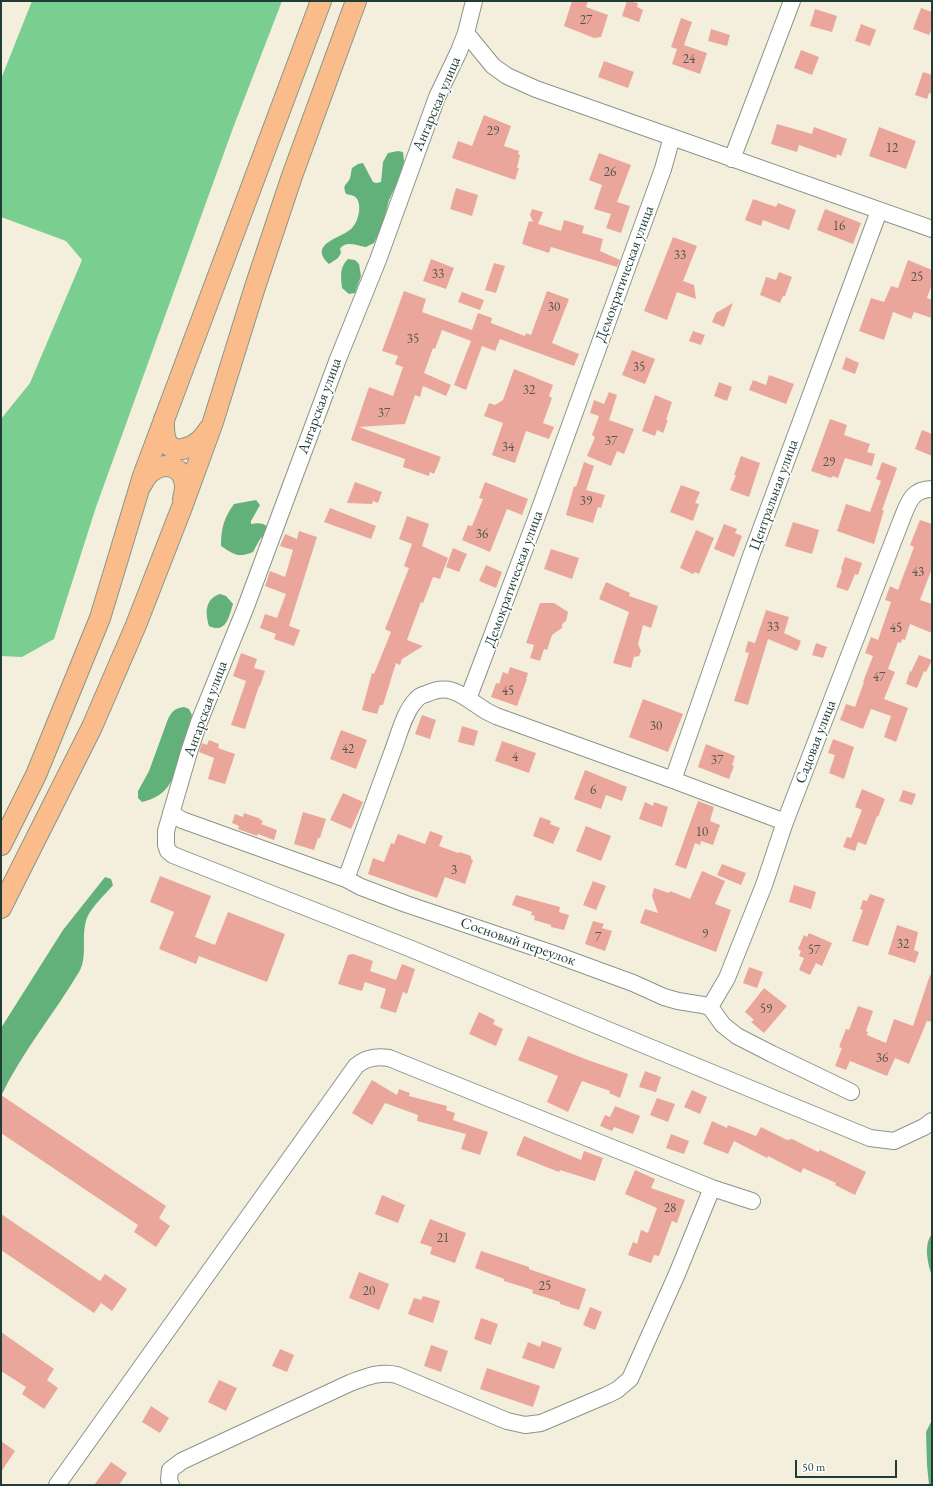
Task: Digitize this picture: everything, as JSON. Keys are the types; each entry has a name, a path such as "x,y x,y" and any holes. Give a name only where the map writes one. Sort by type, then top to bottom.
{"main road":[{"path":"1,908 92,727 136,625 213,422 255,287 292,176 356,1"},
{"path":"1,845 36,775 100,618 139,488 164,417 319,4"},
{"path":"164,417 164,431 168,445 175,449 190,447 199,442 213,422"},
{"path":"139,488 150,472 155,469 167,465 174,467 183,477 185,486 182,506"}],"street":[{"name":"Ангарская улица","path":"474,1 466,33 437,97 378,260 338,358 245,609 199,722 171,813 165,838 168,851 173,855 410,948 870,1138 894,1141 924,1127 932,1121"},
{"path":"732,159 792,1"},
{"path":"466,33 493,66 507,76 557,97 932,229"},
{"name":"Демократическая улица","path":"468,699 536,520 663,169 672,137"},
{"name":"Центральная улица","path":"673,780 751,556 879,211"},
{"name":"Садовая улица","path":"710,1007 727,978 764,885 785,822 901,520 909,503 917,493 923,489 932,489"},
{"path":"346,879 401,730 412,705 416,699 422,695 436,690 444,689 457,692 496,716 785,822"},
{"name":"Сосновый переулок","path":"171,813 182,820 346,879 361,887 406,904 565,958 633,983 664,997 710,1007"},
{"path":"710,1007 723,1025 737,1036 851,1092"},
{"path":"57,1485 338,1090 356,1066 361,1062 374,1058 389,1058 712,1188 752,1201"},
{"path":"171,1485 169,1480 170,1470 182,1461 350,1383 379,1373 397,1375 507,1421 524,1425 541,1423 617,1390 630,1379 677,1274 712,1188"}],"green space":[{"path":"32,1 282,1 233,128 96,507 54,639 22,657 1,656 1,419 30,383 82,260 66,241 1,217 1,79"},
{"path":"398,151 403,152 404,161 402,173 389,200 383,224 374,243 366,247 352,244 342,246 340,249 341,253 338,258 329,264 323,257 322,251 324,246 348,232 356,222 359,214 357,199 354,196 346,194 345,188 345,185 349,181 352,168 363,163 373,182 381,182 383,162 388,153"},
{"path":"348,259 355,260 359,264 361,276 355,293 349,294 342,288 341,276 343,266"},
{"path":"256,500 260,505 251,521 251,524 264,524 268,527 268,531 260,539 253,552 244,555 237,555 221,546 222,528 225,519 234,504"},
{"path":"220,594 226,596 233,604 226,623 219,628 215,628 209,626 207,607 211,599"},
{"path":"184,707 189,709 192,715 182,755 174,776 170,784 162,793 154,798 142,802 138,798 138,791 149,771 168,719 174,710"},
{"path":"105,877 111,879 113,885 94,907 86,921 82,966 28,1049 1,1096 1,1028 63,930"},
{"path":"932,1234 932,1276 927,1249 929,1238"},
{"path":"932,1420 932,1485 929,1485 926,1432"}],"building":[{"path":"572,1 588,1 586,7 608,15 601,37 594,38 564,26"},
{"path":"627,1 638,3 637,7 643,10 639,22 622,16"},
{"path":"921,8 932,12 932,28 929,35 913,29"},
{"path":"815,9 837,16 832,32 810,26"},
{"path":"681,18 692,22 684,45 707,53 700,74 672,64 677,49 671,47"},
{"path":"861,24 876,30 870,46 855,41"},
{"path":"711,29 730,35 727,46 708,41"},
{"path":"801,50 819,57 812,75 794,68"},
{"path":"604,61 634,72 628,88 598,77"},
{"path":"923,72 932,75 932,94 929,93 927,99 915,95"},
{"path":"484,115 511,126 504,146 519,151 518,154 520,155 517,168 519,168 515,180 452,158 458,141 472,146"},
{"path":"777,124 812,134 814,127 847,139 841,156 837,154 836,158 799,145 797,152 771,144"},
{"path":"879,127 916,141 906,169 869,156"},
{"path":"599,153 631,165 617,202 630,206 621,233 606,228 611,214 594,209 602,185 589,180"},
{"path":"456,188 478,195 472,216 450,209"},
{"path":"753,199 776,207 778,203 796,210 789,230 763,220 761,226 745,220"},
{"path":"532,209 543,212 538,224 561,231 564,220 584,226 582,233 603,239 600,251 620,260 617,267 551,247 549,253 522,244 529,221 533,222 530,215"},
{"path":"825,209 861,223 853,244 817,230"},
{"path":"673,237 697,246 683,281 694,285 696,299 677,292 667,320 644,311"},
{"path":"431,259 454,268 446,289 423,281"},
{"path":"908,260 932,270 932,284 927,298 932,300 932,318 914,312 911,319 893,312 884,340 859,331 871,298 884,302 891,286 898,288"},
{"path":"494,263 505,266 496,293 485,290"},
{"path":"779,272 792,277 785,296 783,296 780,303 760,295 766,277 776,280"},
{"path":"404,291 426,299 422,312 472,330 478,313 492,318 491,323 525,336 526,333 531,335 547,291 569,299 552,343 579,354 574,366 500,339 495,351 482,346 466,390 454,385 471,341 442,330 435,349 433,348 424,373 451,385 446,396 423,386 420,397 415,395 405,424 359,427 441,457 434,474 430,472 429,476 403,467 405,459 351,440 369,387 393,396 403,367 395,364 398,356 382,351"},
{"path":"462,292 484,300 480,310 458,302"},
{"path":"733,303 724,327 712,322 716,313"},
{"path":"693,331 705,335 701,345 689,341"},
{"path":"632,350 655,359 645,384 622,375"},
{"path":"846,357 859,363 855,374 842,369"},
{"path":"514,369 553,385 549,396 552,398 543,423 554,427 549,439 526,431 515,463 492,455 503,423 484,416 489,403 495,405 503,400"},
{"path":"769,375 794,384 786,404 749,390 753,380 766,385"},
{"path":"719,382 732,387 727,401 714,396"},
{"path":"609,392 617,395 609,420 634,429 624,454 617,451 611,466 587,456 595,437 592,435 599,416 590,413 594,400 604,404"},
{"path":"655,395 672,402 663,433 657,430 655,436 642,431"},
{"path":"830,419 847,425 844,435 870,444 867,452 875,454 872,466 845,458 838,478 833,476 831,478 811,471"},
{"path":"922,430 932,434 932,456 915,449"},
{"path":"741,456 760,463 749,497 730,490"},
{"path":"584,462 594,466 586,490 605,495 601,508 598,507 593,523 566,515 574,486 576,487"},
{"path":"882,462 897,468 882,510 884,510 874,544 837,531 846,504 870,512 881,481 876,479"},
{"path":"355,482 382,492 378,503 373,501 372,504 347,503"},
{"path":"485,482 528,499 522,515 507,509 490,552 462,540 468,525 472,526 483,499 479,498"},
{"path":"681,485 700,492 695,503 699,504 693,521 670,512"},
{"path":"330,508 376,526 371,539 324,522"},
{"path":"407,516 429,524 422,546 448,558 440,579 433,577 423,603 421,602 407,640 423,646 402,659 400,665 396,663 383,705 380,705 377,714 362,710 372,673 374,674 391,632 385,629 409,568 404,566 412,544 399,539"},
{"path":"920,520 932,524 932,568 920,600 932,604 932,633 910,624 905,640 902,639 901,643 898,642 888,669 895,672 884,699 908,708 896,742 884,737 891,716 871,709 863,729 840,720 846,704 855,707 873,656 865,653 871,637 878,640 891,602 885,600 890,586 898,590 914,547 910,545"},
{"path":"793,522 819,530 812,554 785,546"},
{"path":"724,524 737,529 735,533 742,536 734,557 714,549"},
{"path":"696,530 714,538 699,574 695,572 693,574 680,568"},
{"path":"299,531 317,537 289,626 300,630 294,646 274,639 276,634 260,628 265,614 277,618 286,594 265,586 270,571 285,577 293,550 280,546 285,534 297,539"},
{"path":"453,548 467,554 459,572 446,567"},
{"path":"551,549 579,558 572,579 544,569"},
{"path":"845,557 862,563 858,575 855,574 848,591 836,587"},
{"path":"486,565 502,572 496,588 479,581"},
{"path":"606,582 630,593 629,596 658,606 651,628 643,625 638,644 641,651 639,656 634,657 631,668 613,663 629,612 599,599"},
{"path":"540,603 554,603 568,612 566,621 562,624 562,628 552,635 547,650 544,649 540,661 530,658 534,645 526,643"},
{"path":"766,610 789,617 784,633 801,641 797,651 768,639 748,705 734,701 749,653 745,652 748,641 755,643"},
{"path":"816,643 827,647 823,658 812,655"},
{"path":"241,653 257,659 254,668 265,671 245,729 231,725 246,681 233,676"},
{"path":"919,655 932,660 926,672 924,671 917,688 906,684 910,671 911,672"},
{"path":"510,667 528,673 517,706 491,697 496,683 499,684 503,672 508,674"},
{"path":"643,699 683,714 668,752 629,737"},
{"path":"422,715 436,720 430,739 415,734"},
{"path":"462,726 478,731 474,746 458,742"},
{"path":"341,730 367,740 356,769 330,759"},
{"path":"833,739 854,747 844,779 829,773 835,755 828,753"},
{"path":"209,740 219,744 218,748 235,754 225,784 208,779 214,758 199,752 202,743 207,745"},
{"path":"502,741 536,753 529,773 495,761"},
{"path":"706,744 735,756 732,765 734,766 729,779 698,767"},
{"path":"585,770 627,787 622,801 606,795 601,809 574,799"},
{"path":"862,789 885,799 866,845 858,842 855,851 843,847 847,837 851,838 862,810 855,807"},
{"path":"903,790 916,794 912,805 899,801"},
{"path":"343,793 363,802 351,829 330,820"},
{"path":"698,801 714,807 710,821 720,825 713,845 701,841 700,845 695,843 686,869 675,865"},
{"path":"645,802 653,806 654,802 668,807 662,827 639,819"},
{"path":"303,812 326,819 320,838 318,838 314,850 294,844"},
{"path":"244,813 261,819 260,820 263,821 261,824 277,830 274,840 238,829 239,826 232,823 235,814 243,817"},
{"path":"540,817 551,821 550,824 560,828 553,844 533,836"},
{"path":"586,826 611,836 601,861 576,851"},
{"path":"430,831 443,836 439,846 471,856 471,859 473,860 465,884 445,877 437,898 368,874 373,858 384,862 391,843 394,844 398,834 425,844"},
{"path":"722,864 746,873 741,885 717,875"},
{"path":"702,871 725,881 715,904 731,910 716,952 640,923 645,909 658,913 652,896 654,888 669,893 670,891 690,899"},
{"path":"160,876 211,896 195,937 215,945 228,912 285,934 267,982 199,956 196,964 159,949 174,912 150,902"},
{"path":"593,881 606,886 596,910 583,905"},
{"path":"794,885 816,892 811,909 789,902"},
{"path":"870,894 885,899 868,946 852,941 863,910 860,909 863,900 867,901"},
{"path":"516,895 560,907 559,912 569,915 564,930 551,927 551,925 534,920 535,916 531,915 532,912 512,905"},
{"path":"593,921 604,924 602,928 612,931 605,951 585,944"},
{"path":"897,925 918,932 914,950 919,952 915,963 888,954"},
{"path":"809,933 832,943 822,966 816,963 810,975 799,970 804,958 799,956 801,951 798,949 804,935 807,937"},
{"path":"353,954 373,961 370,971 396,980 402,964 415,969 407,994 403,992 396,1013 380,1008 386,989 365,982 362,991 338,984 348,955"},
{"path":"749,967 763,972 757,988 743,983"},
{"path":"930,975 932,976 932,1022 927,1021 909,1064 895,1058 887,1076 850,1061 846,1070 835,1066 842,1048 839,1047 846,1029 849,1030 858,1006 873,1011 866,1031 868,1032 867,1035 886,1043 894,1019 913,1026"},
{"path":"764,988 787,1006 764,1033 751,1022 754,1020 745,1012"},
{"path":"479,1012 495,1020 493,1024 503,1029 496,1046 469,1034"},
{"path":"528,1036 585,1059 628,1074 620,1098 609,1093 610,1091 582,1081 568,1112 547,1102 558,1076 518,1060"},
{"path":"645,1071 661,1077 656,1092 639,1087"},
{"path":"372,1080 397,1095 399,1089 410,1093 409,1096 447,1106 446,1110 455,1113 453,1120 488,1132 480,1155 461,1149 466,1134 417,1121 418,1115 385,1103 372,1125 352,1113"},
{"path":"692,1090 707,1097 700,1114 684,1107"},
{"path":"1,1095 166,1206 159,1218 170,1226 156,1247 134,1232 138,1225 1,1133"},
{"path":"657,1098 675,1104 668,1122 650,1115"},
{"path":"615,1106 640,1116 633,1134 614,1127 612,1131 600,1126 605,1115 610,1117"},
{"path":"712,1121 727,1128 728,1125 756,1136 761,1127 787,1140 792,1139 818,1152 820,1150 866,1172 855,1195 835,1185 836,1183 803,1168 801,1173 734,1141 728,1154 703,1144"},
{"path":"671,1134 689,1141 684,1154 666,1148"},
{"path":"524,1136 581,1160 584,1151 603,1158 595,1181 560,1170 559,1172 516,1155"},
{"path":"635,1170 655,1179 651,1188 685,1200 677,1223 672,1221 659,1256 654,1255 651,1263 628,1255 633,1242 637,1244 641,1230 648,1233 657,1208 625,1194"},
{"path":"382,1195 405,1205 398,1223 375,1214"},
{"path":"1,1214 100,1281 105,1274 127,1289 112,1311 101,1303 94,1313 1,1250"},
{"path":"430,1219 466,1233 455,1263 430,1254 432,1247 420,1243"},
{"path":"481,1251 529,1267 529,1269 586,1289 579,1310 532,1293 533,1290 504,1281 504,1279 475,1268"},
{"path":"359,1272 389,1284 379,1310 349,1298"},
{"path":"423,1296 440,1301 433,1323 408,1314 414,1298 421,1300"},
{"path":"590,1307 602,1312 595,1330 583,1325"},
{"path":"481,1318 498,1324 491,1345 474,1339"},
{"path":"1,1332 54,1369 47,1380 58,1388 44,1409 22,1394 26,1387 1,1371"},
{"path":"542,1341 562,1348 554,1369 522,1358 528,1342 540,1347"},
{"path":"431,1345 448,1351 441,1372 424,1366"},
{"path":"280,1349 294,1355 287,1372 272,1366"},
{"path":"487,1368 540,1386 533,1407 480,1389"},
{"path":"219,1380 237,1388 226,1411 208,1402"},
{"path":"151,1406 169,1418 160,1433 142,1422"},
{"path":"1,1441 15,1451 1,1472"},
{"path":"111,1462 127,1473 119,1485 94,1485"}]}
